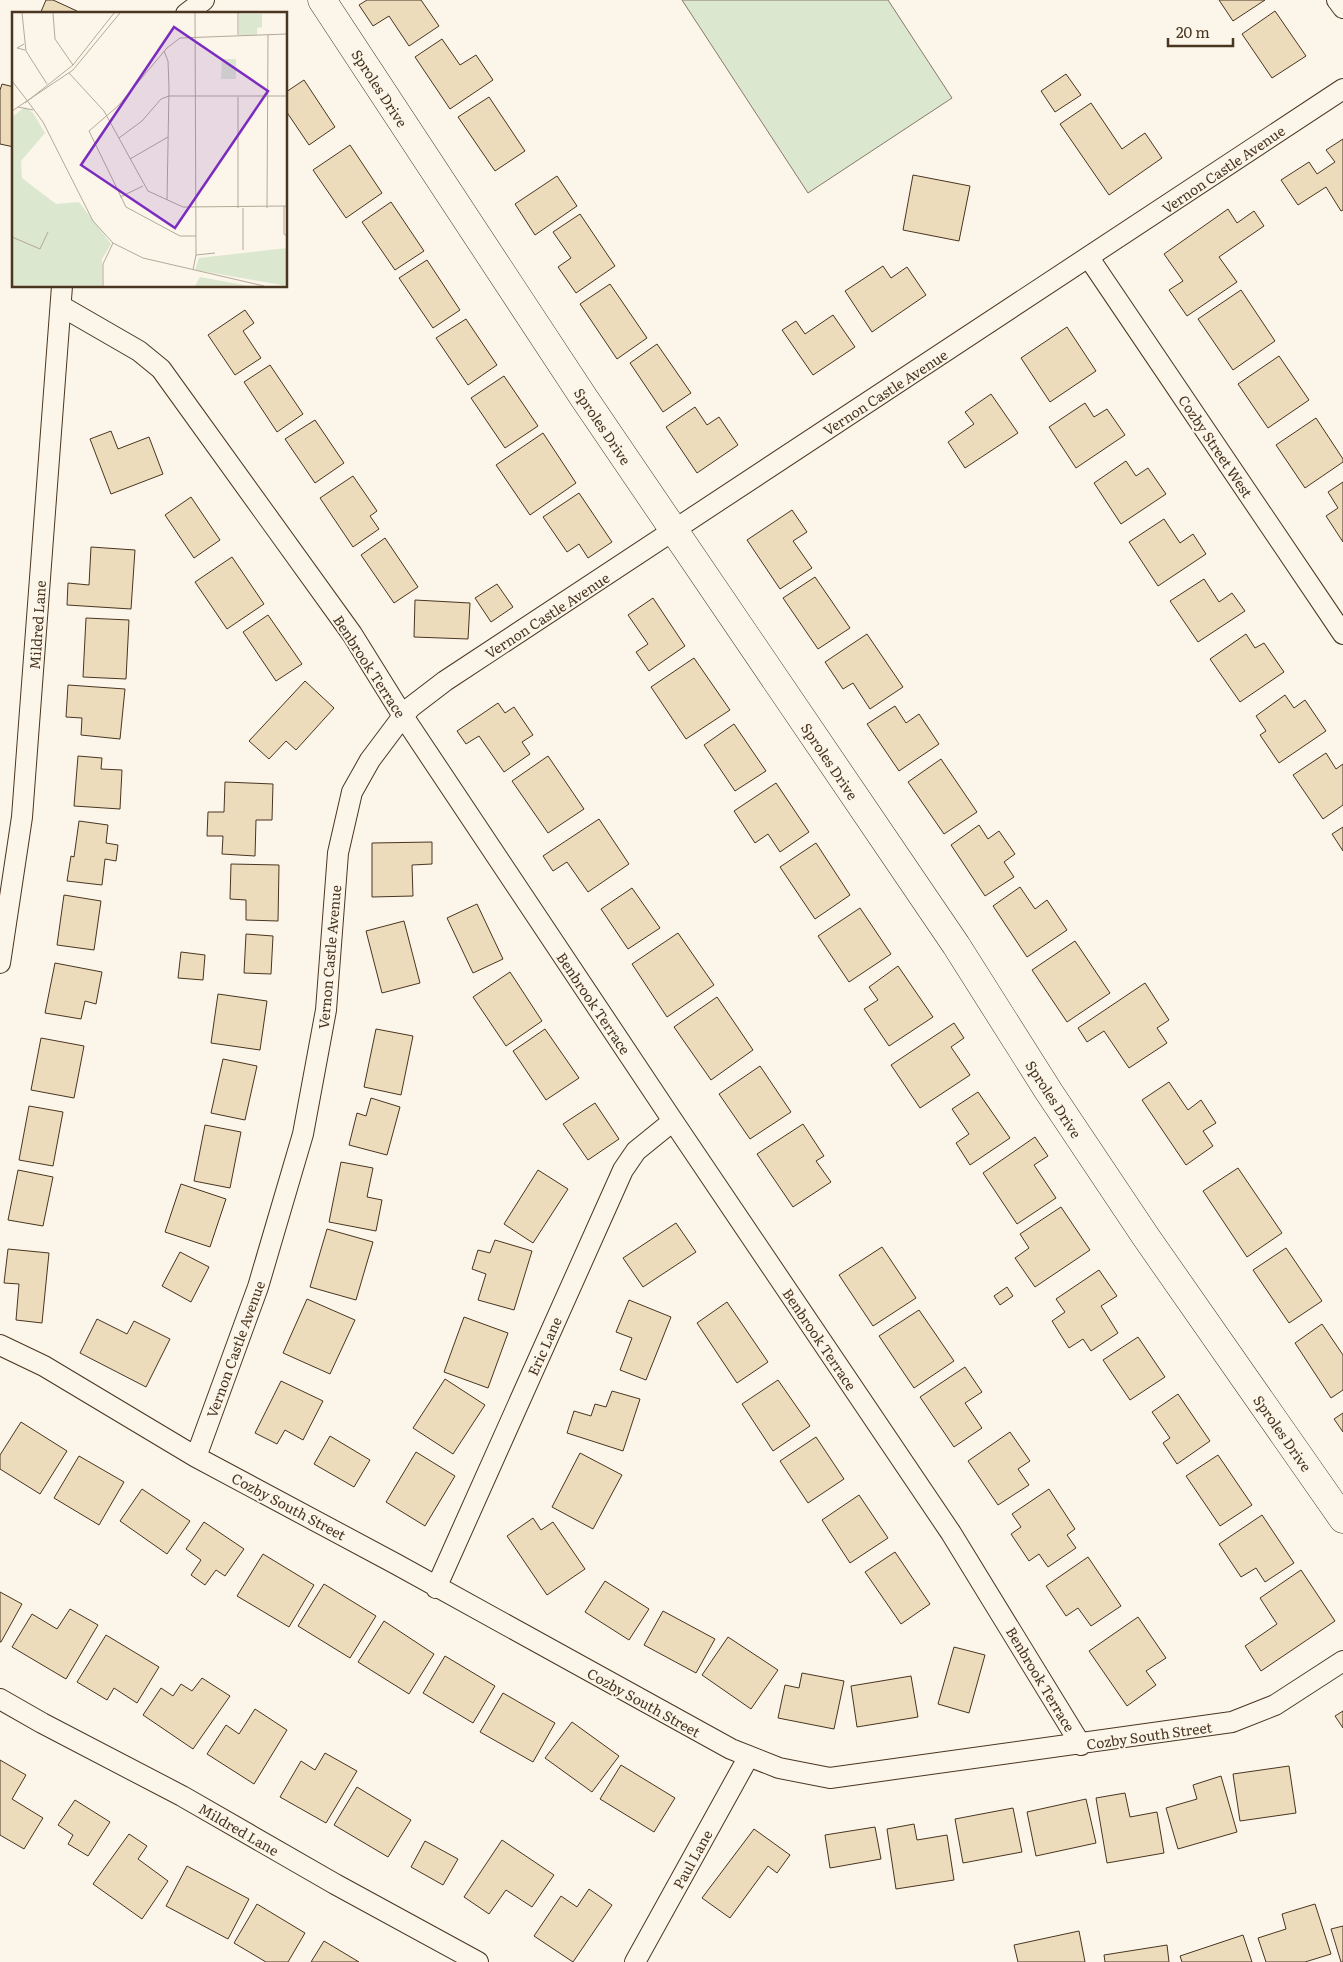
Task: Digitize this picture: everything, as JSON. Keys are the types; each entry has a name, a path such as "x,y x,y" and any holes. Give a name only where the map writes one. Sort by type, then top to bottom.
{"street":[{"path":"189,12 204,0"},
{"name":"Sproles Drive","path":"322,0 578,390 956,945 1048,1092 1140,1229 1343,1519"},
{"path":"1337,0 1343,8"},
{"name":"Vernon Castle Avenue","path":"196,1456 258,1288 302,1134 326,1010 338,853 352,792 370,760 402,716 411,706 445,681 674,532 1343,89"},
{"name":"Cozby Street West","path":"1089,258 1343,634"},
{"name":"Mildred Lane","path":"0,964 22,817 62,288"},
{"name":"Benbrook Terrace","path":"61,306 139,351 162,369 352,634 402,716 951,1533 1080,1745"},
{"name":"Eric Lane","path":"436,1588 623,1170 636,1151 673,1121"},
{"name":"Cozby South Street","path":"0,1345 44,1366 196,1456 731,1749 779,1768 830,1778 1080,1745 1232,1722 1275,1705 1343,1661"},
{"name":"Mildred Lane","path":"0,1699 182,1796 335,1884 478,1962"},
{"name":"Paul Lane","path":"635,1962 749,1756"}],"green space":[{"path":"682,0 888,0 952,98 808,193"}],"building":[{"path":"46,0 53,0 77,11 77,12 41,12"},
{"path":"367,0 421,0 439,26 409,46 389,16 373,26 359,5"},
{"path":"1219,0 1265,0 1233,21"},
{"path":"1275,11 1306,56 1272,78 1242,34"},
{"path":"442,39 460,65 476,55 493,80 450,109 415,57"},
{"path":"1066,74 1081,95 1055,112 1041,91"},
{"path":"304,80 335,127 309,145 288,114 288,91"},
{"path":"2,84 12,86 12,147 0,144 0,90"},
{"path":"489,97 525,151 495,171 458,117"},
{"path":"1091,103 1122,149 1145,133 1162,158 1109,195 1060,124"},
{"path":"1343,139 1343,210 1341,211 1326,187 1298,205 1281,180 1309,162 1317,174 1335,162 1326,150"},
{"path":"350,145 382,193 346,218 313,170"},
{"path":"913,175 970,186 959,241 903,230"},
{"path":"557,176 577,206 535,235 515,204"},
{"path":"391,202 424,251 395,270 362,222"},
{"path":"1228,209 1237,223 1254,211 1264,226 1219,257 1237,282 1187,316 1169,290 1183,281 1164,254"},
{"path":"580,214 615,266 576,293 558,267 571,258 553,232"},
{"path":"427,260 460,310 433,328 399,278"},
{"path":"883,266 891,278 907,267 926,295 872,332 845,291"},
{"path":"610,284 647,338 617,359 580,304"},
{"path":"1241,290 1275,341 1233,370 1198,319"},
{"path":"245,310 254,323 243,331 261,358 235,375 208,335"},
{"path":"833,315 855,347 813,375 782,330 796,321 805,334"},
{"path":"466,319 497,365 468,385 436,338"},
{"path":"1067,327 1096,371 1050,402 1021,358"},
{"path":"657,344 691,393 663,412 630,363"},
{"path":"1279,356 1309,400 1268,428 1238,384"},
{"path":"270,365 303,414 277,432 244,382"},
{"path":"504,376 538,426 505,448 471,398"},
{"path":"991,394 1018,433 965,468 948,442 974,424 965,412"},
{"path":"1085,403 1094,417 1107,409 1125,435 1076,468 1049,427"},
{"path":"695,407 707,425 719,417 738,445 697,473 666,427"},
{"path":"1316,418 1343,459 1343,462 1305,488 1276,445"},
{"path":"315,420 344,463 315,483 285,439"},
{"path":"111,431 118,449 149,437 163,474 111,494 90,439"},
{"path":"543,433 576,483 530,515 496,465"},
{"path":"1126,461 1136,476 1148,468 1166,494 1121,524 1094,483"},
{"path":"353,476 377,511 370,516 379,529 353,547 320,498"},
{"path":"1343,482 1343,542 1326,516 1338,508 1328,492"},
{"path":"579,493 612,542 588,558 579,544 567,552 543,517"},
{"path":"191,497 220,540 194,558 165,515"},
{"path":"792,510 807,532 793,541 812,568 780,589 747,540"},
{"path":"1164,519 1180,543 1193,534 1206,554 1158,586 1129,542"},
{"path":"385,538 418,587 394,603 361,555"},
{"path":"91,547 135,550 131,609 67,605 68,583 89,585"},
{"path":"232,557 264,604 227,629 195,582"},
{"path":"815,577 850,628 818,649 783,598"},
{"path":"1204,579 1219,602 1232,593 1245,611 1198,642 1170,601"},
{"path":"497,584 513,607 491,622 475,598"},
{"path":"653,598 685,646 649,671 636,652 648,644 628,615"},
{"path":"415,600 470,603 468,639 414,637"},
{"path":"268,615 302,664 276,681 243,632"},
{"path":"86,618 129,620 126,679 83,677"},
{"path":"867,634 903,687 870,709 853,683 843,689 825,662"},
{"path":"1246,634 1255,648 1264,643 1284,672 1240,702 1210,659"},
{"path":"694,658 730,710 686,739 651,687"},
{"path":"305,681 334,708 296,750 286,741 269,759 249,741"},
{"path":"68,685 125,689 120,739 81,735 82,718 66,717"},
{"path":"1285,695 1294,708 1305,700 1326,731 1279,763 1260,735 1266,731 1256,716"},
{"path":"498,703 505,713 514,707 533,735 522,742 530,754 504,772 479,736 466,744 457,731"},
{"path":"895,706 906,723 919,714 939,744 899,771 867,724"},
{"path":"734,724 766,771 735,791 704,745"},
{"path":"1326,753 1336,769 1343,764 1343,805 1323,819 1293,775"},
{"path":"78,756 102,758 101,769 122,770 120,809 74,806"},
{"path":"548,756 584,809 548,833 512,781"},
{"path":"941,759 977,812 944,834 908,782"},
{"path":"225,782 273,784 272,820 256,820 255,856 222,854 223,836 207,836 208,812 224,812"},
{"path":"776,783 809,832 780,852 768,834 755,843 734,811"},
{"path":"599,819 629,864 588,892 567,862 553,871 543,856"},
{"path":"79,821 108,825 106,843 118,845 116,861 105,859 102,885 67,881 71,856 74,857"},
{"path":"979,825 988,839 999,831 1015,854 1004,862 1014,877 985,896 951,845"},
{"path":"1343,827 1343,851 1332,834"},
{"path":"432,842 432,864 412,865 413,896 372,897 372,843"},
{"path":"816,843 850,895 815,919 780,867"},
{"path":"231,864 279,865 278,921 246,920 246,900 230,899"},
{"path":"1020,887 1035,909 1047,900 1067,930 1027,957 993,906"},
{"path":"632,888 660,928 628,949 601,909"},
{"path":"64,895 101,901 94,950 57,945"},
{"path":"477,904 503,959 473,973 447,918"},
{"path":"860,908 891,954 849,982 818,936"},
{"path":"404,921 420,983 382,993 366,931"},
{"path":"678,933 714,985 667,1017 632,964"},
{"path":"246,934 273,936 271,974 244,973"},
{"path":"1075,941 1110,993 1067,1022 1032,970"},
{"path":"181,952 205,955 203,980 178,978"},
{"path":"55,963 102,972 96,1004 85,1001 81,1019 45,1013"},
{"path":"898,966 933,1017 889,1046 864,1009 878,1000 869,987"},
{"path":"510,972 542,1021 506,1046 473,997"},
{"path":"1145,983 1169,1020 1157,1028 1167,1043 1129,1068 1104,1031 1087,1042 1078,1028"},
{"path":"218,994 267,1001 260,1050 211,1043"},
{"path":"717,997 753,1050 711,1080 674,1027"},
{"path":"954,1023 964,1038 951,1047 970,1075 920,1108 891,1065"},
{"path":"376,1029 413,1036 401,1095 364,1087"},
{"path":"545,1029 579,1078 546,1100 513,1051"},
{"path":"41,1038 84,1046 74,1098 31,1090"},
{"path":"223,1059 257,1066 245,1120 211,1113"},
{"path":"760,1066 791,1112 750,1139 719,1094"},
{"path":"1169,1082 1188,1110 1201,1100 1216,1123 1203,1131 1213,1146 1186,1165 1142,1100"},
{"path":"978,1092 1010,1138 970,1165 956,1143 969,1134 952,1109"},
{"path":"371,1098 400,1107 387,1155 349,1145 357,1113 366,1116"},
{"path":"595,1103 619,1139 588,1160 563,1124"},
{"path":"29,1106 63,1112 53,1166 19,1160"},
{"path":"803,1124 824,1156 816,1161 831,1182 793,1207 757,1154"},
{"path":"205,1125 241,1132 230,1188 194,1181"},
{"path":"1035,1137 1048,1156 1034,1165 1056,1198 1017,1224 983,1173"},
{"path":"341,1162 373,1168 367,1197 382,1200 376,1231 329,1222"},
{"path":"1238,1168 1282,1233 1247,1257 1203,1191"},
{"path":"18,1170 53,1177 43,1226 8,1220"},
{"path":"538,1170 568,1189 533,1243 504,1224"},
{"path":"181,1184 226,1199 210,1247 165,1232"},
{"path":"1061,1207 1090,1250 1035,1287 1015,1258 1029,1248 1020,1234"},
{"path":"676,1223 696,1252 643,1287 623,1258"},
{"path":"327,1229 373,1242 356,1300 310,1287"},
{"path":"495,1240 532,1251 514,1310 478,1300 486,1274 472,1269 478,1250 490,1253"},
{"path":"882,1247 916,1298 873,1326 839,1275"},
{"path":"1286,1248 1322,1301 1289,1323 1253,1270"},
{"path":"8,1249 49,1253 42,1323 16,1320 19,1284 4,1283"},
{"path":"180,1252 209,1267 191,1302 162,1286"},
{"path":"1099,1270 1117,1296 1101,1306 1118,1333 1091,1351 1083,1339 1069,1348 1052,1321 1065,1312 1056,1299"},
{"path":"1007,1287 1013,1296 1000,1305 994,1296"},
{"path":"307,1299 355,1320 330,1374 283,1353"},
{"path":"629,1300 671,1317 646,1380 620,1370 632,1338 616,1332"},
{"path":"727,1302 768,1362 737,1383 697,1323"},
{"path":"919,1310 954,1361 914,1388 879,1336"},
{"path":"464,1317 508,1333 488,1388 444,1372"},
{"path":"97,1319 127,1334 134,1321 170,1339 146,1387 80,1353"},
{"path":"1322,1324 1343,1355 1343,1390 1331,1398 1295,1343"},
{"path":"1138,1337 1165,1377 1130,1400 1103,1360"},
{"path":"965,1367 982,1392 965,1403 982,1428 954,1447 920,1397"},
{"path":"445,1379 485,1405 453,1454 413,1428"},
{"path":"778,1380 810,1426 773,1451 742,1404"},
{"path":"281,1381 323,1401 303,1440 285,1430 277,1444 255,1433"},
{"path":"612,1391 640,1399 623,1451 567,1433 574,1411 591,1416 595,1404 606,1407"},
{"path":"1178,1394 1210,1441 1177,1464 1163,1443 1170,1438 1152,1412"},
{"path":"1343,1413 1343,1432 1334,1419"},
{"path":"21,1422 67,1451 40,1494 0,1469 0,1455"},
{"path":"1010,1432 1030,1461 1018,1469 1029,1485 998,1505 968,1461"},
{"path":"330,1436 370,1460 354,1487 314,1464"},
{"path":"816,1437 844,1479 808,1503 780,1461"},
{"path":"416,1452 455,1476 425,1526 386,1502"},
{"path":"580,1453 622,1475 593,1529 552,1507"},
{"path":"1218,1455 1252,1505 1220,1526 1186,1476"},
{"path":"79,1456 124,1482 99,1525 54,1498"},
{"path":"142,1489 190,1521 167,1554 120,1521"},
{"path":"1049,1489 1075,1529 1067,1535 1076,1548 1048,1567 1039,1554 1029,1561 1011,1534 1021,1527 1012,1514"},
{"path":"859,1495 888,1538 850,1563 822,1520"},
{"path":"1262,1515 1294,1563 1265,1582 1256,1568 1241,1577 1219,1544"},
{"path":"533,1518 541,1530 553,1522 585,1569 547,1595 507,1536"},
{"path":"204,1522 244,1549 225,1576 216,1570 205,1585 191,1575 201,1560 186,1549"},
{"path":"895,1552 930,1604 901,1624 865,1572"},
{"path":"263,1554 314,1585 289,1627 237,1596"},
{"path":"1088,1557 1121,1606 1091,1626 1078,1608 1066,1616 1046,1586"},
{"path":"1301,1570 1335,1621 1261,1671 1245,1646 1277,1624 1260,1598"},
{"path":"605,1581 649,1609 629,1640 585,1612"},
{"path":"324,1584 376,1616 350,1658 298,1626"},
{"path":"0,1592 22,1604 1,1642 0,1642"},
{"path":"70,1609 98,1625 66,1679 12,1647 32,1614 57,1629"},
{"path":"663,1611 715,1639 696,1673 644,1645"},
{"path":"1138,1617 1166,1658 1146,1671 1156,1685 1127,1706 1089,1651"},
{"path":"384,1621 434,1654 409,1694 358,1662"},
{"path":"106,1635 159,1667 137,1703 114,1688 107,1700 77,1682"},
{"path":"728,1637 778,1670 751,1709 702,1675"},
{"path":"954,1647 985,1655 969,1713 938,1704"},
{"path":"445,1656 495,1686 473,1723 423,1693"},
{"path":"802,1673 844,1681 834,1729 778,1718 785,1685 799,1688"},
{"path":"911,1676 918,1717 857,1727 851,1686"},
{"path":"202,1678 230,1696 193,1749 143,1715 161,1688 173,1696 181,1684 192,1691"},
{"path":"503,1693 555,1723 533,1762 480,1732"},
{"path":"255,1709 287,1730 254,1784 207,1754 226,1725 239,1734"},
{"path":"1343,1711 1343,1728 1335,1716"},
{"path":"572,1722 619,1756 592,1792 545,1758"},
{"path":"325,1753 357,1771 326,1823 280,1797 301,1761 315,1770"},
{"path":"0,1760 26,1775 12,1799 43,1818 24,1849 0,1835"},
{"path":"621,1765 675,1798 654,1832 600,1799"},
{"path":"1289,1766 1296,1813 1240,1821 1233,1774"},
{"path":"1221,1776 1237,1832 1178,1849 1166,1808 1197,1799 1193,1785"},
{"path":"357,1787 411,1820 388,1857 334,1825"},
{"path":"1125,1793 1130,1817 1157,1812 1164,1853 1107,1863 1096,1798"},
{"path":"1086,1799 1096,1843 1036,1856 1027,1812"},
{"path":"75,1800 110,1822 88,1856 68,1844 73,1835 58,1825"},
{"path":"1013,1808 1022,1852 963,1863 955,1819"},
{"path":"914,1824 917,1840 947,1835 954,1880 896,1889 887,1829"},
{"path":"875,1827 881,1859 830,1868 825,1835"},
{"path":"754,1829 790,1855 777,1873 768,1866 730,1918 702,1898"},
{"path":"129,1834 147,1846 138,1859 168,1881 142,1919 93,1884"},
{"path":"502,1840 554,1875 532,1907 506,1890 489,1914 464,1897"},
{"path":"425,1841 458,1859 443,1885 411,1867"},
{"path":"187,1866 249,1899 228,1939 166,1906"},
{"path":"589,1889 612,1905 573,1962 534,1936 561,1896 577,1907"},
{"path":"257,1904 305,1933 288,1962 266,1962 234,1943"},
{"path":"1315,1904 1331,1954 1305,1962 1266,1962 1258,1938 1286,1929 1282,1914"},
{"path":"1343,1926 1343,1962 1341,1962 1331,1929"},
{"path":"1079,1931 1085,1962 1018,1962 1014,1945"},
{"path":"1243,1935 1252,1962 1182,1962 1180,1956"},
{"path":"324,1941 359,1962 311,1962"},
{"path":"1167,1945 1169,1962 1105,1962 1104,1955"}]}
